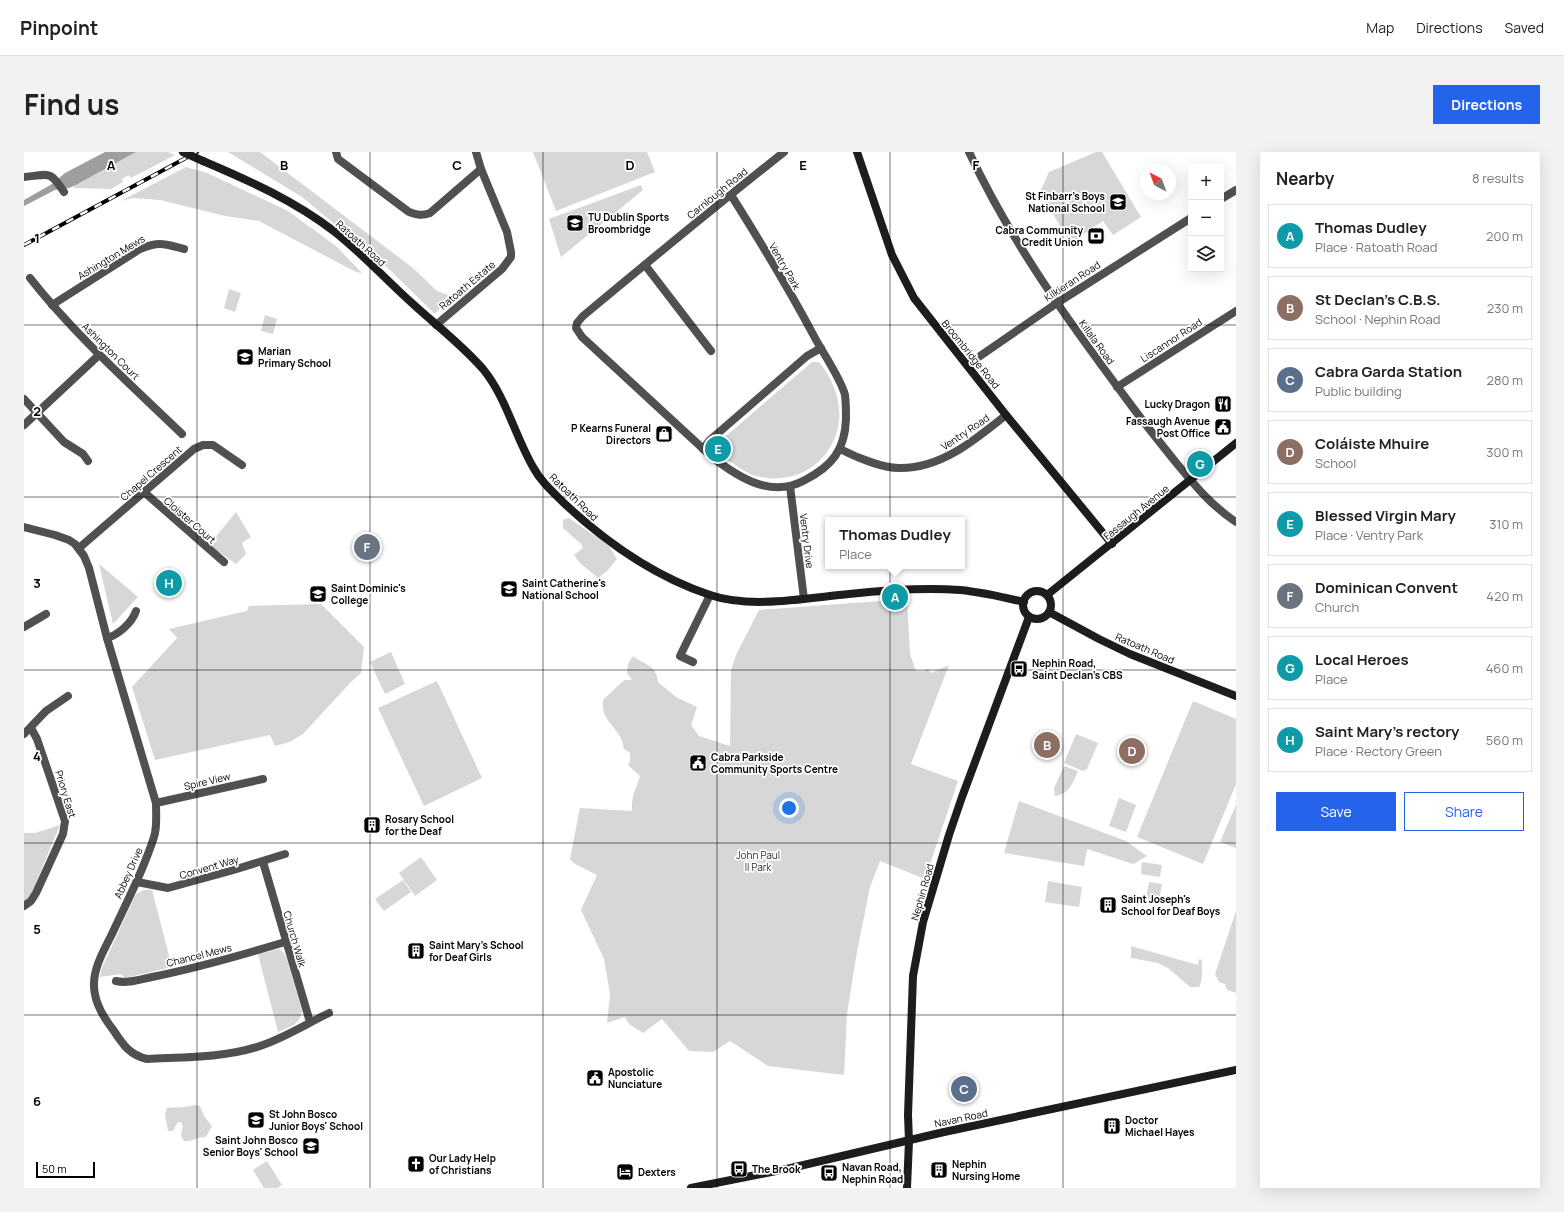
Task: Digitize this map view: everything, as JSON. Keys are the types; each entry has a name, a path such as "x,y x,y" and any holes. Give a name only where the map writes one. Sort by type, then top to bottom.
{"main road":[{"name":"Ratoath Road","path":"183,152 275,194 334,231 466,351 491,379 532,466 554,493 594,529 632,557 672,579 710,596 731,601 755,602 804,599 894,590 934,589 980,592 1024,602"},
{"name":"Broombridge Road","path":"857,152 892,255 914,298 1006,415 1112,544"},
{"name":"Fassaugh Avenue","path":"1047,595 1236,443"},
{"path":"1033,592 1041,592 1047,595 1051,604 1050,612 1042,618 1034,619 1029,617 1024,610 1024,602 1027,596 1033,592"},
{"name":"Ratoath Road","path":"1050,612 1130,654 1236,696"},
{"name":"Nephin Road","path":"907,1188 913,976 923,922 962,797 1029,617"},
{"name":"Navan Road","path":"691,1188 1236,1070"}],"street":[{"path":"336,152 338,158 416,215 430,213 481,169"},
{"name":"Ratoath Estate","path":"436,325 502,268 511,257 507,232 481,169 476,152"},
{"name":"Carnlough Road","path":"576,328 577,323 583,316 784,152"},
{"name":"Killala Road","path":"969,152 1005,221 1057,303 1117,387 1190,481 1210,502 1236,522"},
{"path":"24,177 46,174 54,178 64,192"},
{"path":"1224,197 1236,190"},
{"name":"Ventry Park","path":"576,328 593,348 703,449 725,467 754,484 773,487 790,486 803,482 820,472 833,460 840,449 846,427 846,406 844,393 821,348 757,236 731,195"},
{"name":"Kilkieran Road","path":"967,365 1057,303 1188,220"},
{"name":"Ashington Mews","path":"52,305 140,249 153,244 162,243 184,249"},
{"path":"645,265 711,351"},
{"name":"Ashington Court","path":"30,278 52,305 99,355 182,434"},
{"name":"Liscannor Road","path":"1117,387 1236,311"},
{"path":"703,449 710,440 807,356 821,348"},
{"path":"24,426 99,355"},
{"path":"24,399 64,442 83,454 88,461"},
{"name":"Ventry Road","path":"840,449 852,455 885,466 900,469 915,467 943,459 957,451 1006,415"},
{"name":"Chapel Crescent","path":"79,548 194,449 203,445 213,445 242,465"},
{"name":"Ventry Drive","path":"790,486 804,599"},
{"name":"Cloister Court","path":"144,492 224,562"},
{"name":"Abbey Drive","path":"24,527 69,540 79,548 90,568 107,638 156,803 155,834 137,882 106,945 94,976 94,987 100,1010 129,1051 137,1056 147,1059 229,1054 260,1046 282,1037 329,1013"},
{"path":"693,662 680,656 710,596"},
{"path":"107,638 119,632 133,617 136,611"},
{"path":"24,627 46,614"},
{"path":"24,734 46,711 68,696"},
{"name":"Priory East","path":"24,906 31,901 36,893 62,834 65,821 40,746 31,728"},
{"name":"Spire View","path":"156,803 263,779"},
{"name":"Convent Way","path":"137,882 168,888 263,862 285,854"},
{"name":"Church Walk","path":"263,862 285,942 310,1022"},
{"name":"Chancel Mews","path":"116,981 126,982 216,962 285,942"}],"green space":[{"path":"136,152 168,152 175,155 131,178 129,175 122,179 123,182 111,189 74,188 74,186"},
{"path":"228,152 260,152 413,268 437,291 451,296 435,314 390,270 302,197"},
{"path":"533,152 647,152 655,172 556,211"},
{"path":"1096,152 1102,152 1141,217 1113,235 1103,221 1070,243 1040,192 1049,172"},
{"path":"186,167 207,173 288,211 336,246 362,273 356,272 259,221 225,216 160,200 133,198 121,201"},
{"path":"641,185 643,190 561,257 549,219"},
{"path":"229,289 241,293 235,312 224,308"},
{"path":"265,315 277,319 273,334 261,331"},
{"path":"812,362 819,362 824,369 833,385 838,402 838,428 833,442 826,454 816,464 805,471 792,476 779,478 765,478 750,474 721,455 717,448 721,440"},
{"path":"236,512 251,537 242,543 246,554 236,564 209,545"},
{"path":"569,518 609,546 617,559 608,570 598,578 580,563 574,555 583,548 581,544 563,528 563,520"},
{"path":"99,564 138,597 113,624"},
{"name":"John Paul II Park","path":"907,599 910,654 916,671 928,669 931,673 949,665 911,764 958,781 925,879 880,861 870,887 856,957 847,1014 844,1075 768,1066 730,1041 713,1052 689,1051 662,1019 643,1033 629,1024 625,1017 607,1023 610,994 604,959 581,910 597,875 575,864 570,859 580,808 632,811 633,797 640,776 628,765 630,761 630,753 624,749 619,735 608,720 603,708 603,700 624,680 632,680 627,673 628,664 633,656 653,668 658,682 676,697 697,707 691,725 699,736 730,746 731,670 736,655 759,610"},
{"path":"321,604 364,647 361,673 303,734 290,742 275,746 270,735 155,760 132,687 177,638 169,629 247,611 249,606"},
{"path":"391,652 405,684 385,694 370,662"},
{"path":"437,681 482,778 424,806 378,708"},
{"path":"1193,701 1236,719 1236,784 1203,864 1137,837"},
{"path":"1076,734 1098,743 1087,769 1083,771 1064,763"},
{"path":"1064,766 1078,771 1067,791 1055,796 1054,788"},
{"path":"1119,798 1136,805 1126,832 1109,826"},
{"path":"1019,801 1126,841 1147,856 1133,864 1087,849 1084,866 1004,853"},
{"path":"1236,805 1236,848 1220,842"},
{"path":"60,825 30,897 24,901 24,833 35,833"},
{"path":"421,857 437,880 415,896 399,873"},
{"path":"1142,862 1162,865 1160,877 1141,874"},
{"path":"403,880 411,892 384,911 375,899"},
{"path":"1048,881 1082,887 1079,907 1045,902"},
{"path":"1149,882 1162,884 1159,901 1146,899"},
{"path":"144,890 152,890 172,967 125,978 121,974 100,977 101,970 136,894"},
{"path":"1236,911 1236,993 1227,990 1225,984 1219,982 1215,974"},
{"path":"1131,946 1198,965 1199,959 1202,960 1201,984 1199,987 1190,987 1168,968 1158,963 1131,958"},
{"path":"279,949 286,956 302,1011 301,1016 296,1022 290,1027 278,1032 258,954"},
{"path":"194,1105 200,1106 204,1116 212,1126 206,1137 184,1141 181,1136 183,1127 181,1122 177,1123 173,1131 168,1131 165,1114 167,1108"},
{"path":"267,1161 282,1185 277,1188 264,1188 253,1170"}],"shaded area":[{"path":"105,152 136,152 74,186 55,190 24,206 24,200 52,184 65,173"}],"railway":[{"path":"24,245 197,152"}],"place":[{"name":"St Finbarr’s Boys National School","path":"1118,202"},
{"name":"TU Dublin Sports Broombridge","path":"575,223"},
{"name":"Cabra Community Credit Union","path":"1096,236"},
{"name":"Marian Primary School","path":"245,357"},
{"name":"Lucky Dragon","path":"1223,404"},
{"name":"Fassaugh Avenue Post Office","path":"1223,427"},
{"name":"P Kearns Funeral Directors","path":"664,434"},
{"name":"Blessed Virgin Mary","path":"718,449"},
{"name":"Local Heroes","path":"1200,464"},
{"name":"Dominican Convent","path":"367,547"},
{"name":"Saint Mary's rectory","path":"169,583"},
{"name":"Saint Catherine's National School","path":"509,589"},
{"name":"Saint Dominic's College","path":"318,594"},
{"name":"Thomas Dudley","path":"895,597"},
{"name":"Nephin Road, Saint Declan's CBS","path":"1019,669"},
{"name":"St Declan's C.B.S.","path":"1047,745"},
{"name":"Coláiste Mhuire","path":"1132,751"},
{"name":"Cabra Parkside Community Sports Centre","path":"698,763"},
{"name":"Rosary School for the Deaf","path":"372,825"},
{"name":"Saint Joseph's School for Deaf Boys","path":"1108,905"},
{"name":"Saint Mary's School for Deaf Girls","path":"416,951"},
{"name":"Apostolic Nunciature","path":"595,1078"},
{"name":"Cabra Garda Station","path":"964,1089"},
{"name":"St John Bosco Junior Boys' School","path":"256,1120"},
{"name":"Doctor Michael Hayes","path":"1112,1126"},
{"name":"Saint John Bosco Senior Boys' School","path":"311,1146"},
{"name":"Our Lady Help of Christians","path":"416,1164"},
{"name":"The Brook","path":"739,1169"},
{"name":"Nephin Nursing Home","path":"939,1170"},
{"name":"Dexters","path":"625,1172"},
{"name":"Navan Road, Nephin Road","path":"829,1173"}]}
